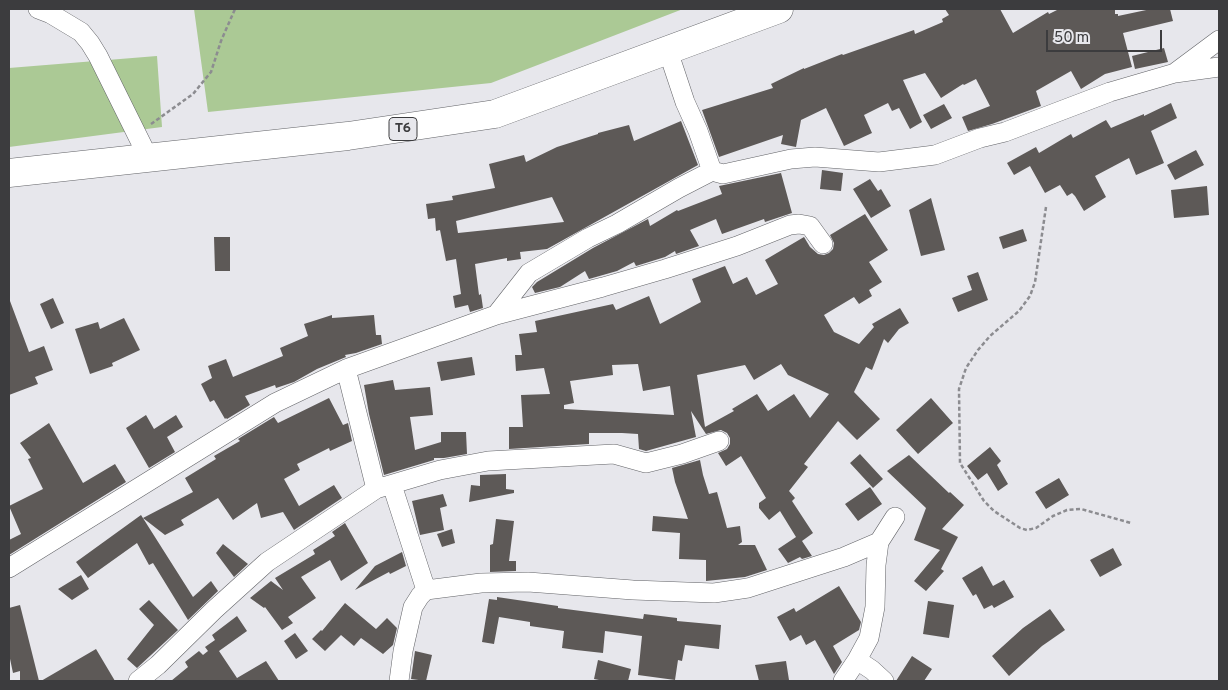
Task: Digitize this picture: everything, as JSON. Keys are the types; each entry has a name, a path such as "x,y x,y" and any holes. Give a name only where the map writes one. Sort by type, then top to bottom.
{"highway":[{"name":"T6","path":"9,173 143,146 348,136 495,114 779,9"}],"street":[{"path":"38,9 51,14 80,32 90,43 143,146"},
{"path":"1175,73 1219,40"},
{"path":"668,51 685,102 698,131 712,171"},
{"path":"496,315 529,273 588,238 712,171 723,174 791,159 815,157 879,162 936,154 980,138 1005,132 1110,92 1175,73 1219,67"},
{"path":"9,568 275,403 346,369 496,315 665,269 737,246 790,225 810,226 823,244"},
{"path":"346,369 384,487 426,590"},
{"path":"138,681 158,665 214,610 267,562 384,487 440,470 488,461 614,454 646,463 682,454 719,441"},
{"path":"842,681 857,660 869,638 879,542 895,517"},
{"path":"399,681 403,651 413,607 426,590 481,583 528,582 714,593 757,586 844,557 879,542"},
{"path":"857,660 884,681"}],"path":[{"path":"143,146 201,86 210,72 235,9"},
{"path":"1046,207 1035,282 1030,296 1020,311 990,336 978,350 966,368 959,388 960,463 984,502 1020,528 1027,530 1036,528 1043,522 1067,510 1081,509 1131,522"}],"green space":[{"path":"194,9 683,9 491,83 208,112"},
{"path":"157,56 162,127 9,147 9,68"}],"building":[{"path":"945,9 1000,9 1013,33 1048,12 1049,14 1059,9 1115,9 1115,14 1118,14 1118,16 1151,9 1170,9 1173,21 1123,33 1132,67 1105,74 1081,89 1071,71 1036,91 1041,106 992,124 968,131 962,117 990,106 976,79 963,84 941,98 925,73 903,80 922,122 910,129 899,108 892,111 888,103 864,115 872,133 844,146 826,108 801,120 796,147 781,144 783,135 719,157 702,110 773,88 771,84 804,68 842,54 914,30 915,34 943,22 942,19 949,15"},
{"path":"1164,48 1168,62 1135,69 1132,56"},
{"path":"1171,103 1177,118 1151,131 1164,163 1136,175 1129,158 1095,176 1106,197 1084,211 1075,196 1072,193 1067,196 1060,185 1045,193 1030,166 1014,175 1007,163 1036,147 1039,153 1071,134 1073,138 1106,120 1111,128 1144,114 1144,116"},
{"path":"944,104 952,118 931,129 923,115"},
{"path":"681,121 698,165 547,249 520,252 521,259 507,261 507,258 475,264 479,295 481,294 483,308 470,312 468,305 455,308 453,296 461,294 456,259 446,261 440,230 436,231 435,218 428,219 426,204 453,200 452,196 495,188 489,164 524,155 526,162 557,147 629,125 634,141","holes":["552,197 564,222 458,233 456,221"]},
{"path":"1196,150 1204,165 1175,180 1167,165"},
{"path":"822,170 843,173 841,191 820,189"},
{"path":"781,173 792,213 765,222 764,219 722,234 716,219 690,230 699,246 676,254 675,251 665,257 636,266 634,262 617,271 589,279 585,271 560,287 535,293 532,287 537,282 593,248 648,219 650,226 677,210 722,194 719,186"},
{"path":"870,179 878,191 881,189 891,206 871,218 853,189"},
{"path":"1207,186 1209,215 1174,218 1171,190"},
{"path":"931,198 945,250 921,256 909,210"},
{"path":"865,214 888,250 869,262 882,282 869,290 872,296 859,304 854,297 824,315 834,332 859,344 874,327 872,324 900,308 909,323 899,329 888,343 884,339 872,370 866,367 854,392 880,419 857,440 838,421 804,464 808,467 789,491 795,498 792,501 813,533 802,541 812,556 802,559 800,557 788,563 778,549 796,537 780,511 769,520 759,508 759,503 766,498 741,456 726,466 718,453 727,449 730,444 730,438 727,433 721,430 706,434 691,411 696,437 646,451 639,449 638,434 622,433 589,433 589,444 509,449 509,427 523,427 521,395 550,394 544,368 516,371 515,355 522,355 519,334 537,332 535,321 613,304 616,310 649,296 660,324 701,302 692,279 725,266 733,284 747,277 756,295 778,284 765,260 804,237 810,247 818,254 824,255 833,249 834,243 830,235","holes":["638,364 643,391 670,386 674,415 564,409 564,405 574,403 570,381 613,375 612,365","781,364 788,375 829,394 810,418 794,394 768,411 757,394 732,409 734,411 705,427 697,375 745,365 754,380"]},
{"path":"1023,229 1027,241 1003,249 999,237"},
{"path":"214,237 230,237 230,271 215,271"},
{"path":"978,272 988,300 958,312 952,298 972,290 967,276"},
{"path":"53,298 64,323 51,329 40,304"},
{"path":"9,301 29,352 44,346 53,370 35,377 38,384 9,395"},
{"path":"332,315 332,318 374,315 376,335 381,335 382,344 345,355 346,357 317,369 294,382 276,388 275,385 245,396 250,405 227,419 225,419 214,400 210,402 201,384 212,378 208,366 226,359 233,377 283,356 280,348 308,336 304,324"},
{"path":"124,318 140,350 112,363 113,366 90,374 75,329 98,322 100,329"},
{"path":"472,357 475,375 441,381 437,362"},
{"path":"393,380 395,390 430,387 433,415 410,417 415,450 441,442 441,432 466,432 467,454 434,458 434,460 384,475 364,385"},
{"path":"329,398 343,425 348,423 352,441 330,451 329,448 297,464 300,470 284,479 299,506 334,485 342,498 294,530 283,512 261,518 257,503 233,520 218,498 181,520 184,525 165,535 143,518 193,492 185,478 216,459 214,456 240,441 238,439 274,417 278,423"},
{"path":"931,398 953,423 918,454 896,430"},
{"path":"146,415 154,429 176,415 183,427 167,437 175,452 149,468 126,428"},
{"path":"49,423 83,483 115,464 126,482 9,555 9,540 21,534 9,506 43,489 28,459 31,458 20,443"},
{"path":"990,447 1001,461 997,465 1008,484 998,491 987,473 978,480 967,466"},
{"path":"860,454 883,479 873,488 850,463"},
{"path":"909,455 964,505 942,529 958,537 941,569 944,571 926,591 914,581 940,550 914,540 926,508 887,471"},
{"path":"700,460 709,494 717,492 727,528 740,526 742,542 738,545 755,545 767,570 745,577 706,581 706,560 679,559 680,533 652,531 653,516 688,519 672,468"},
{"path":"506,474 506,489 514,490 514,493 469,502 471,485 480,486 480,475"},
{"path":"1059,478 1069,495 1046,509 1035,492"},
{"path":"870,487 882,504 858,521 845,504"},
{"path":"443,494 447,506 440,508 444,530 420,535 412,501"},
{"path":"141,515 193,597 211,581 218,591 188,620 153,563 149,565 137,543 88,578 76,562"},
{"path":"496,519 514,521 509,561 516,561 516,571 490,572 490,545 493,544"},
{"path":"345,523 368,563 341,581 330,560 301,577 316,598 288,617 293,623 282,630 265,607 250,598 271,581 283,590 275,578 315,554 313,550 335,536 332,532"},
{"path":"452,529 455,543 442,547 437,534"},
{"path":"223,544 248,564 234,577 216,553"},
{"path":"1113,548 1122,565 1100,577 1090,560"},
{"path":"402,552 406,566 390,574 389,572 355,590 375,566"},
{"path":"982,566 993,586 1004,580 1014,597 994,608 992,605 984,609 976,594 973,596 962,578"},
{"path":"81,575 89,589 72,600 58,589"},
{"path":"839,586 861,622 859,630 833,646 842,662 834,674 815,640 806,645 801,635 790,641 777,617 794,608 796,612"},
{"path":"497,597 558,606 558,608 643,619 644,614 677,618 677,621 721,625 719,649 685,645 682,661 678,660 675,680 638,675 642,636 605,631 603,653 576,650 562,648 564,631 530,626 530,622 499,617 494,644 482,642 489,599 497,600"},
{"path":"149,600 178,630 137,668 127,659 154,625 139,609"},
{"path":"928,601 954,605 949,638 923,634"},
{"path":"345,603 376,629 387,618 397,628 393,645 383,654 361,638 354,646 341,635 325,651 312,639 322,631"},
{"path":"20,605 39,681 20,681 20,671 13,673 9,654 9,608"},
{"path":"1050,609 1065,630 1042,646 1009,676 992,656 1023,628"},
{"path":"237,616 247,631 219,651 237,678 266,661 279,681 171,681 188,667 185,662 199,651 203,655 208,651 205,647 215,640 212,635"},
{"path":"295,633 308,651 296,659 284,641"},
{"path":"96,649 115,681 41,681"},
{"path":"415,651 432,655 426,681 411,679"},
{"path":"912,656 932,669 924,681 896,681"},
{"path":"598,660 631,669 628,681 594,679"},
{"path":"786,661 789,680 759,681 755,665"}]}
